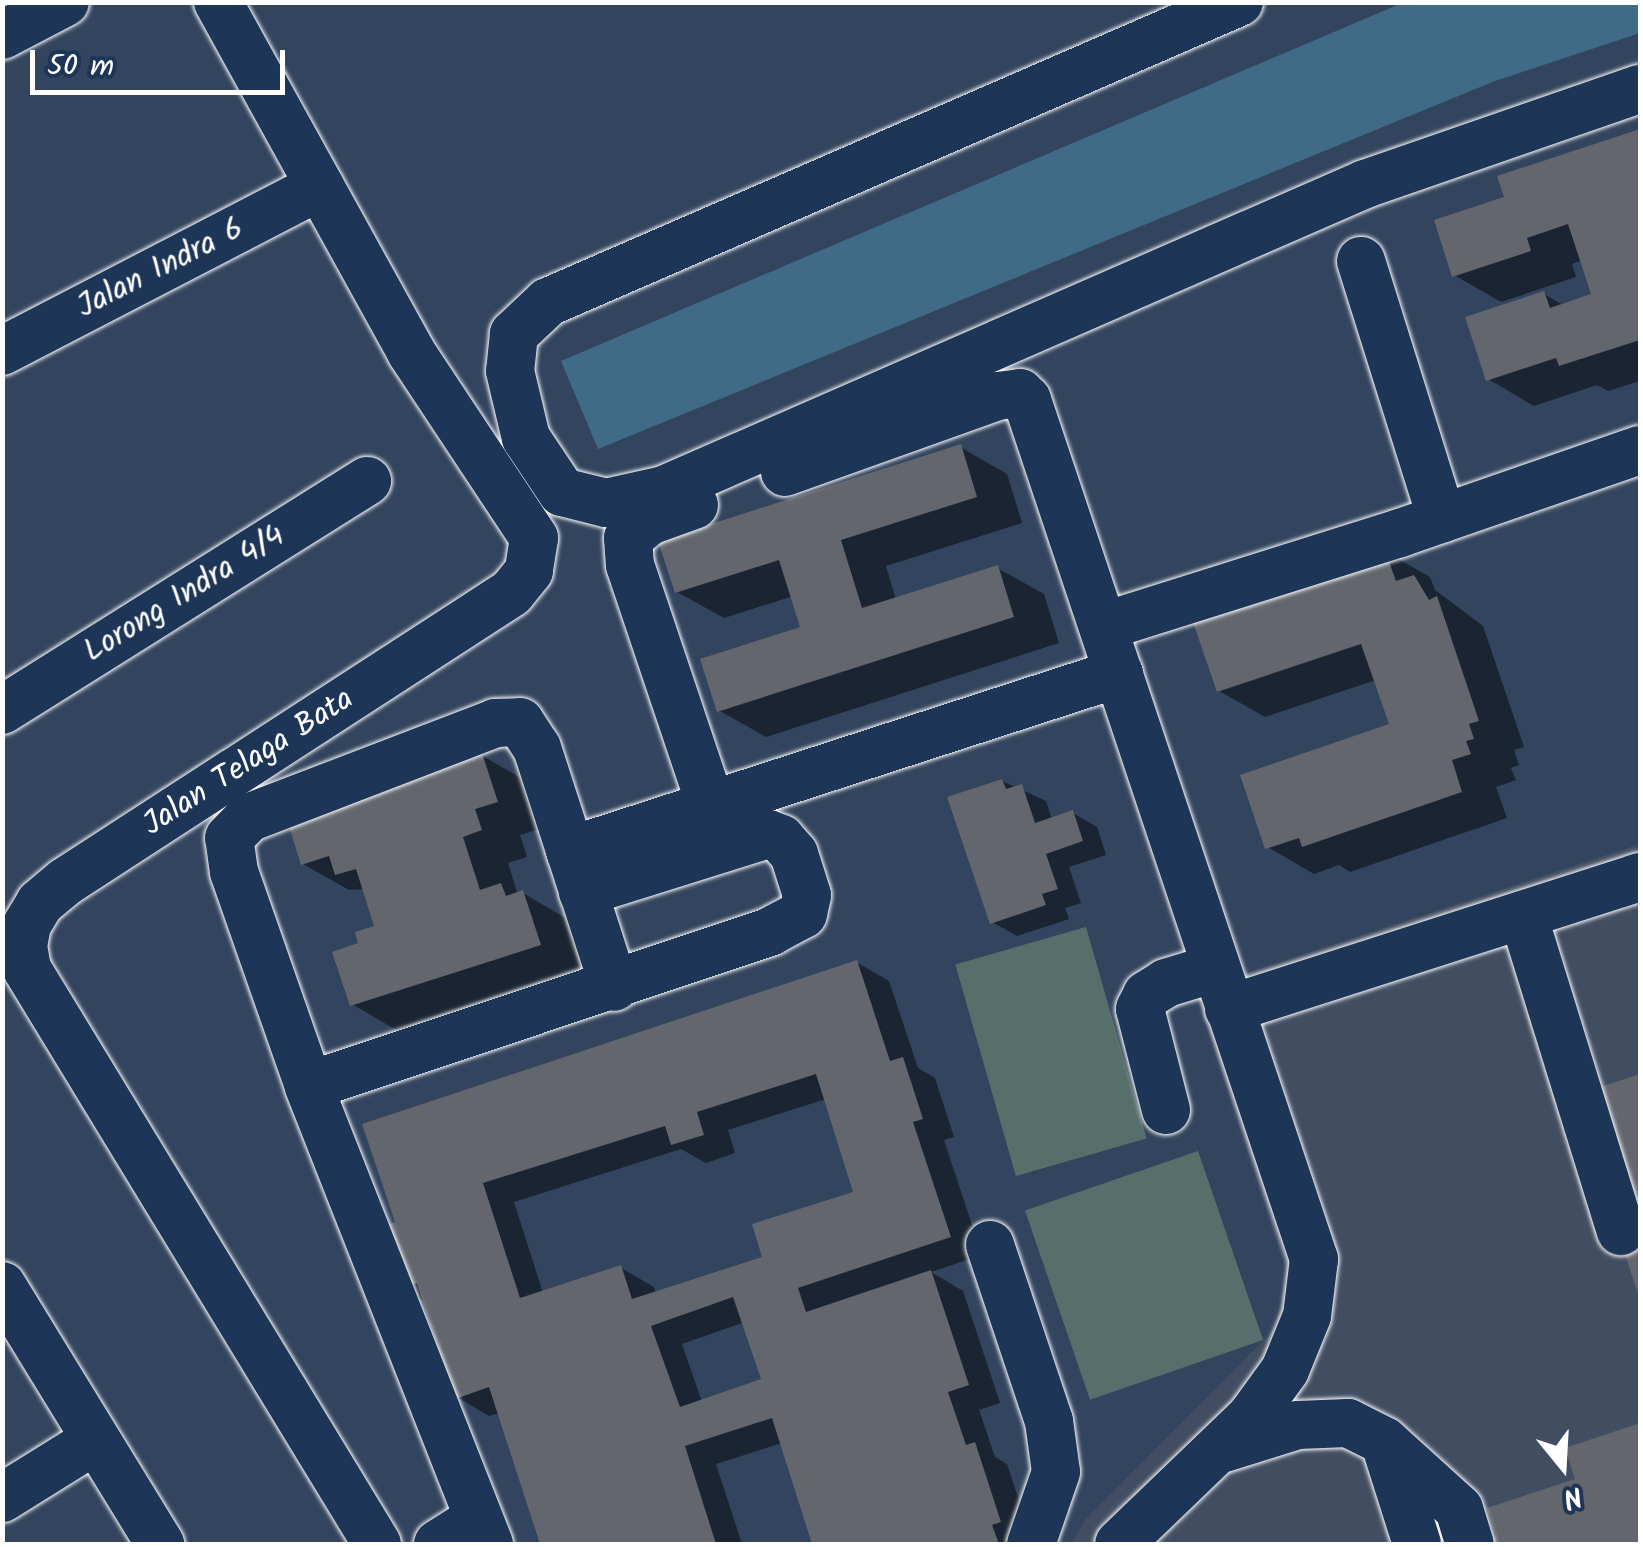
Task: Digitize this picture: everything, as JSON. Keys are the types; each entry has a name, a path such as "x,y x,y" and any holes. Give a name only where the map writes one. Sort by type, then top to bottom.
{"street":[{"path":"2,36 64,2"},
{"name":"Jalan Telaga Bata","path":"218,2 411,352 534,538 529,571 512,593 65,882 40,903 27,925 23,946 27,969 378,1544"},
{"path":"1240,2 548,302 514,334 510,371 526,438 562,492 606,504 664,490 1365,184 1640,88"},
{"name":"Jalan Indra 6","path":"2,351 320,186"},
{"path":"1361,261 1442,519"},
{"path":"711,805 630,565 628,538 649,521 997,396 1020,393 1027,400 1105,626 1314,1259 1306,1316 1285,1370 1251,1417 1119,1544"},
{"path":"1105,626 1442,519 1640,450"},
{"name":"Lorong Indra 4/4","path":"2,710 366,481"},
{"path":"576,871 711,805 1120,673"},
{"path":"468,1536 234,872 228,838 248,818 495,723 520,722 537,748 614,988"},
{"path":"309,1086 614,988 771,931 803,914 806,895 794,854 781,839 768,834 576,871"},
{"path":"1166,1110 1140,1009 1147,994 1166,983 1222,989 1523,915 1640,877"},
{"path":"1523,915 1621,1231"},
{"path":"990,1245 1049,1421 1056,1472 1031,1544"},
{"path":"2,1286 19,1349 95,1440 160,1544"},
{"path":"1215,1451 1298,1426 1348,1423 1384,1441 1459,1509 1470,1544"},
{"path":"2,1498 95,1440"},
{"path":"1384,1441 1418,1544"}],"shaded area":[{"path":"1402,3 1640,3 1640,33 1495,81 598,449 561,361"},
{"path":"1640,844 1640,1544 1071,1544 1085,1520 1275,1329 1287,1273 1195,990"}],"green space":[{"path":"1086,927 1147,1138 1016,1176 955,964"},
{"path":"1198,1151 1263,1340 1090,1400 1025,1211"}],"building":[{"path":"1640,129 1640,340 1559,366 1556,358 1486,381 1465,317 1544,291 1550,308 1591,294 1568,224 1527,238 1531,251 1452,277 1434,220 1504,197 1497,176"},
{"path":"961,444 977,497 841,540 862,608 998,565 1014,617 717,712 700,659 800,627 779,560 675,593 658,541"},
{"path":"1384,548 1396,581 1414,575 1429,600 1437,596 1479,721 1469,724 1474,739 1466,741 1471,754 1452,760 1462,792 1302,847 1299,838 1265,849 1240,775 1389,724 1361,644 1217,692 1193,622"},
{"path":"482,753 498,802 475,809 482,830 463,837 480,890 501,883 506,896 523,890 541,945 350,1006 332,952 358,943 355,932 374,926 356,869 335,875 329,856 301,865 286,816"},
{"path":"1002,779 1006,789 1022,784 1035,823 1073,810 1083,841 1046,854 1058,889 1042,894 1046,905 990,924 947,797"},
{"path":"857,960 890,1061 903,1057 923,1119 913,1122 951,1237 798,1288 806,1312 931,1270 969,1385 948,1392 966,1445 975,1442 1001,1522 992,1525 999,1544 812,1544 772,1418 685,1446 716,1544 540,1544 489,1387 455,1399 417,1283 398,1289 378,1228 395,1222 362,1124","holes":["816,1074 853,1192 752,1224 762,1257 632,1299 621,1265 520,1298 483,1183 665,1126 671,1145 704,1135 697,1112","733,1297 761,1379 680,1407 651,1326"]},
{"path":"1640,1074 1640,1299 1615,1225 1589,1091"},
{"path":"1640,1423 1640,1544 1472,1544 1496,1536 1487,1508 1575,1479 1565,1448"}]}
